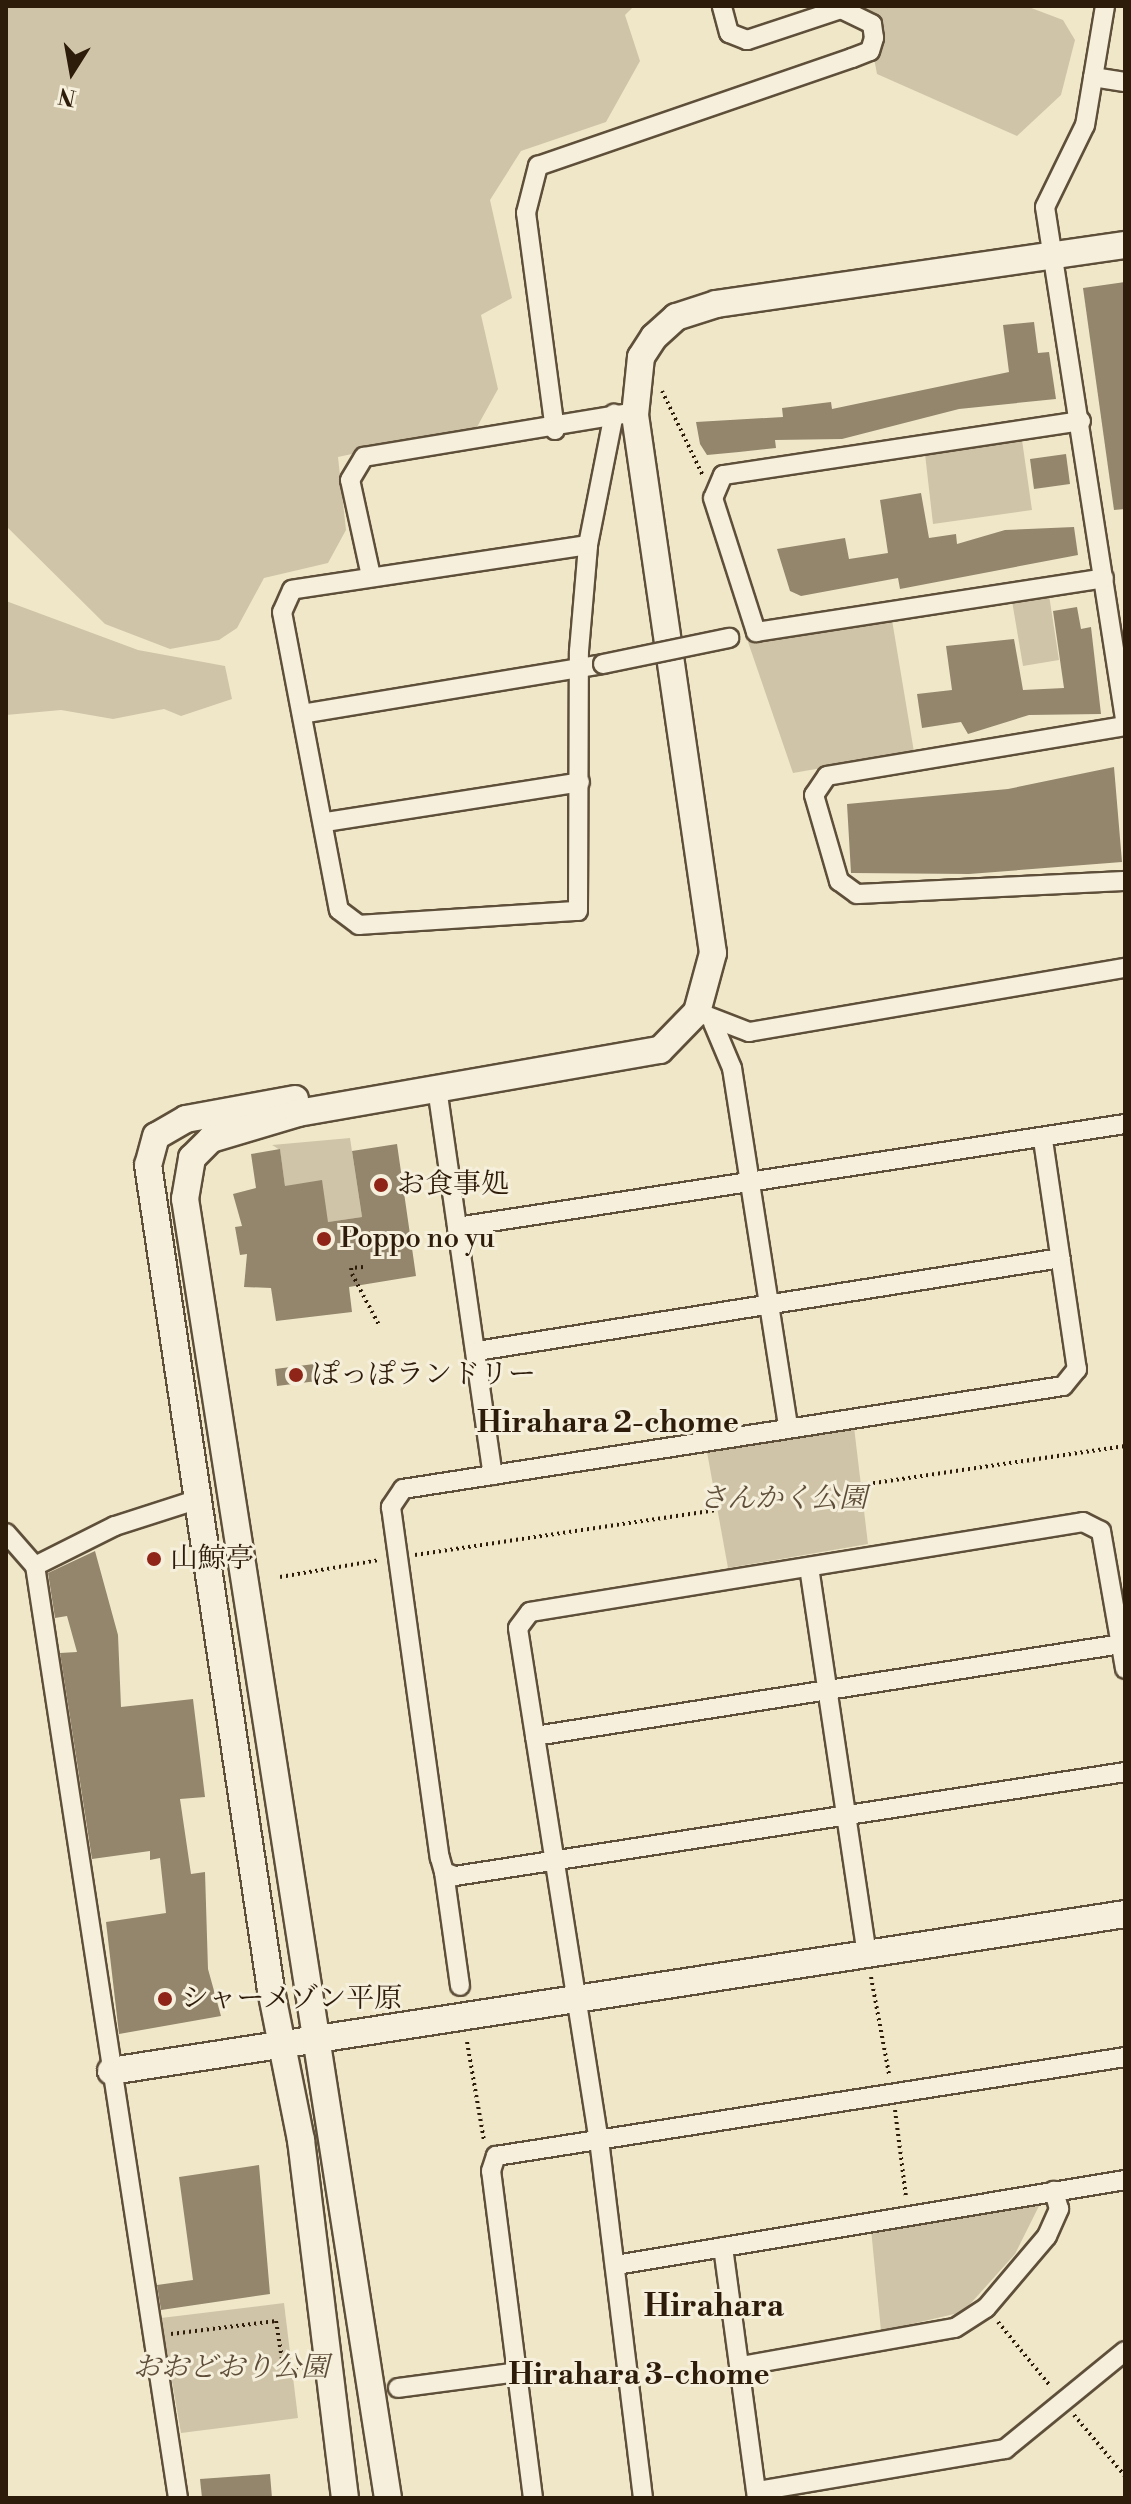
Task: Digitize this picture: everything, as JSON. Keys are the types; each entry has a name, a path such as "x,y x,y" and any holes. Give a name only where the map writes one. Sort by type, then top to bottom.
{"street":[{"path":"555,430 526,213 538,166 852,58 870,51 874,38 872,24 841,9 747,40 729,33 722,6"},
{"path":"1105,6 1085,125 1045,207 1056,257 1125,719"},
{"path":"1093,77 1125,82"},
{"path":"588,545 292,590 282,612 326,822 339,910 359,925 578,911 580,670 588,545 644,353 676,317 716,304 1125,245"},
{"path":"371,576 350,480 364,457 555,430 624,414"},
{"path":"624,414 713,953 705,1018 732,1068 788,1427"},
{"path":"756,632 713,498 723,475 1081,421"},
{"path":"302,714 580,670 756,632 1104,578"},
{"path":"1125,726 827,776 814,795 839,881 857,894 1125,881"},
{"path":"326,822 580,782"},
{"path":"705,1018 749,1032 1125,968"},
{"path":"388,2498 321,2037 185,1199 192,1158 211,1139 298,1113 660,1050 705,1018"},
{"path":"437,1088 493,1475"},
{"path":"345,2498 301,2140 279,2041 202,1498 148,1165 156,1136 186,1119 352,1089 437,1088"},
{"path":"457,1227 1043,1140 1125,1124"},
{"path":"460,1986 391,1507 403,1489 1063,1386 1077,1369 1043,1140"},
{"path":"477,1351 1061,1258"},
{"path":"179,1355 211,1351"},
{"path":"35,1566 115,1526 202,1498"},
{"path":"643,2498 599,2142 518,1628 530,1612 1083,1522 1101,1531 1125,1669"},
{"path":"6,1533 35,1566 178,2498"},
{"path":"809,1567 830,1688 867,1954"},
{"path":"535,1736 1121,1644"},
{"path":"444,1872 455,1876 554,1862 846,1813 1125,1772"},
{"path":"111,2071 279,2041 576,2000 1125,1914"},
{"path":"533,2498 491,2171 496,2156 1125,2057"},
{"path":"616,2265 1125,2180"},
{"path":"741,2366 955,2328 986,2308 1047,2236 1059,2209 1054,2191"},
{"path":"723,2247 757,2495 1005,2449 1125,2351"},
{"path":"398,2388 518,2372"}],"path":[{"path":"644,353 701,475 718,487"},
{"path":"363,1267 351,1268 352,1274 379,1325"},
{"path":"861,1485 1125,1446"},
{"path":"280,1577 717,1510"},
{"path":"467,2042 485,2150 496,2156"},
{"path":"153,2336 276,2321 284,2372"}],"green space":[{"path":"6,6 634,6 625,15 640,61 606,122 521,151 490,200 512,298 481,315 498,389 477,427 338,457 346,530 328,563 264,578 237,628 219,640 170,649 105,624 6,526"},
{"path":"864,6 1026,6 1063,20 1075,40 1061,95 1017,136 877,74"},
{"path":"1022,440 1032,510 933,524 925,454"},
{"path":"1049,595 1059,660 1023,666 1012,601"},
{"path":"6,601 138,650 225,666 232,699 181,716 164,709 113,719 61,710 6,715"},
{"path":"892,620 914,752 793,773 748,642"},
{"path":"350,1138 362,1217 328,1222 285,1186 280,1150 272,1145"},
{"name":"さんかく公園","path":"854,1427 868,1544 728,1568 707,1452"},
{"path":"1043,2198 1015,2254 963,2312 881,2331 871,2229"},
{"name":"おおどおり公園","path":"284,2303 298,2418 181,2433 161,2318"}],"building":[{"path":"1125,282 1125,509 1114,510 1083,288"},
{"path":"1034,322 1038,353 1049,352 1056,399 959,409 842,439 775,440 776,448 707,455 700,444 696,422 783,417 782,408 831,402 832,409 1009,372 1003,325"},
{"path":"1066,454 1070,484 1034,489 1030,459"},
{"path":"921,493 929,538 956,534 957,544 1005,530 1074,527 1078,555 900,589 898,578 801,596 790,591 777,549 845,538 849,559 888,553 880,500"},
{"path":"1077,607 1081,629 1091,627 1101,714 1029,715 968,734 961,722 922,728 917,694 952,690 946,646 1014,639 1023,690 1064,688 1053,611"},
{"path":"1114,767 1122,862 969,874 851,873 847,804 1008,789"},
{"name":"Poppo no yu","path":"397,1144 416,1276 349,1287 352,1312 276,1321 271,1288 244,1287 247,1254 240,1255 235,1227 242,1226 233,1194 256,1188 251,1154 280,1149 285,1186 322,1180 328,1222 362,1217 352,1151"},
{"name":"ぽっぽランドリー","path":"314,1364 317,1381 277,1386 275,1369"},
{"path":"95,1551 118,1635 121,1707 193,1699 205,1797 180,1799 191,1874 205,1872 208,1969 221,2016 119,2034 106,1922 166,1913 160,1858 150,1860 150,1851 92,1859 60,1653 77,1652 67,1616 55,1618 48,1573"},
{"path":"259,2165 270,2294 161,2310 157,2285 193,2280 179,2177"},
{"path":"270,2474 272,2498 202,2498 200,2479"}],"place":[{"name":"お食事処","path":"381,1185"},
{"name":"Poppo no yu","path":"324,1239"},
{"name":"ぽっぽランドリー","path":"296,1375"},
{"name":"山鯨亭","path":"154,1559"},
{"name":"シャーメゾン平原","path":"165,1999"}],"district":[{"name":"Hirahara 2-chome","path":"608,1423"},
{"name":"Hirahara","path":"714,2306"},
{"name":"Hirahara 3-chome","path":"639,2375"}]}
